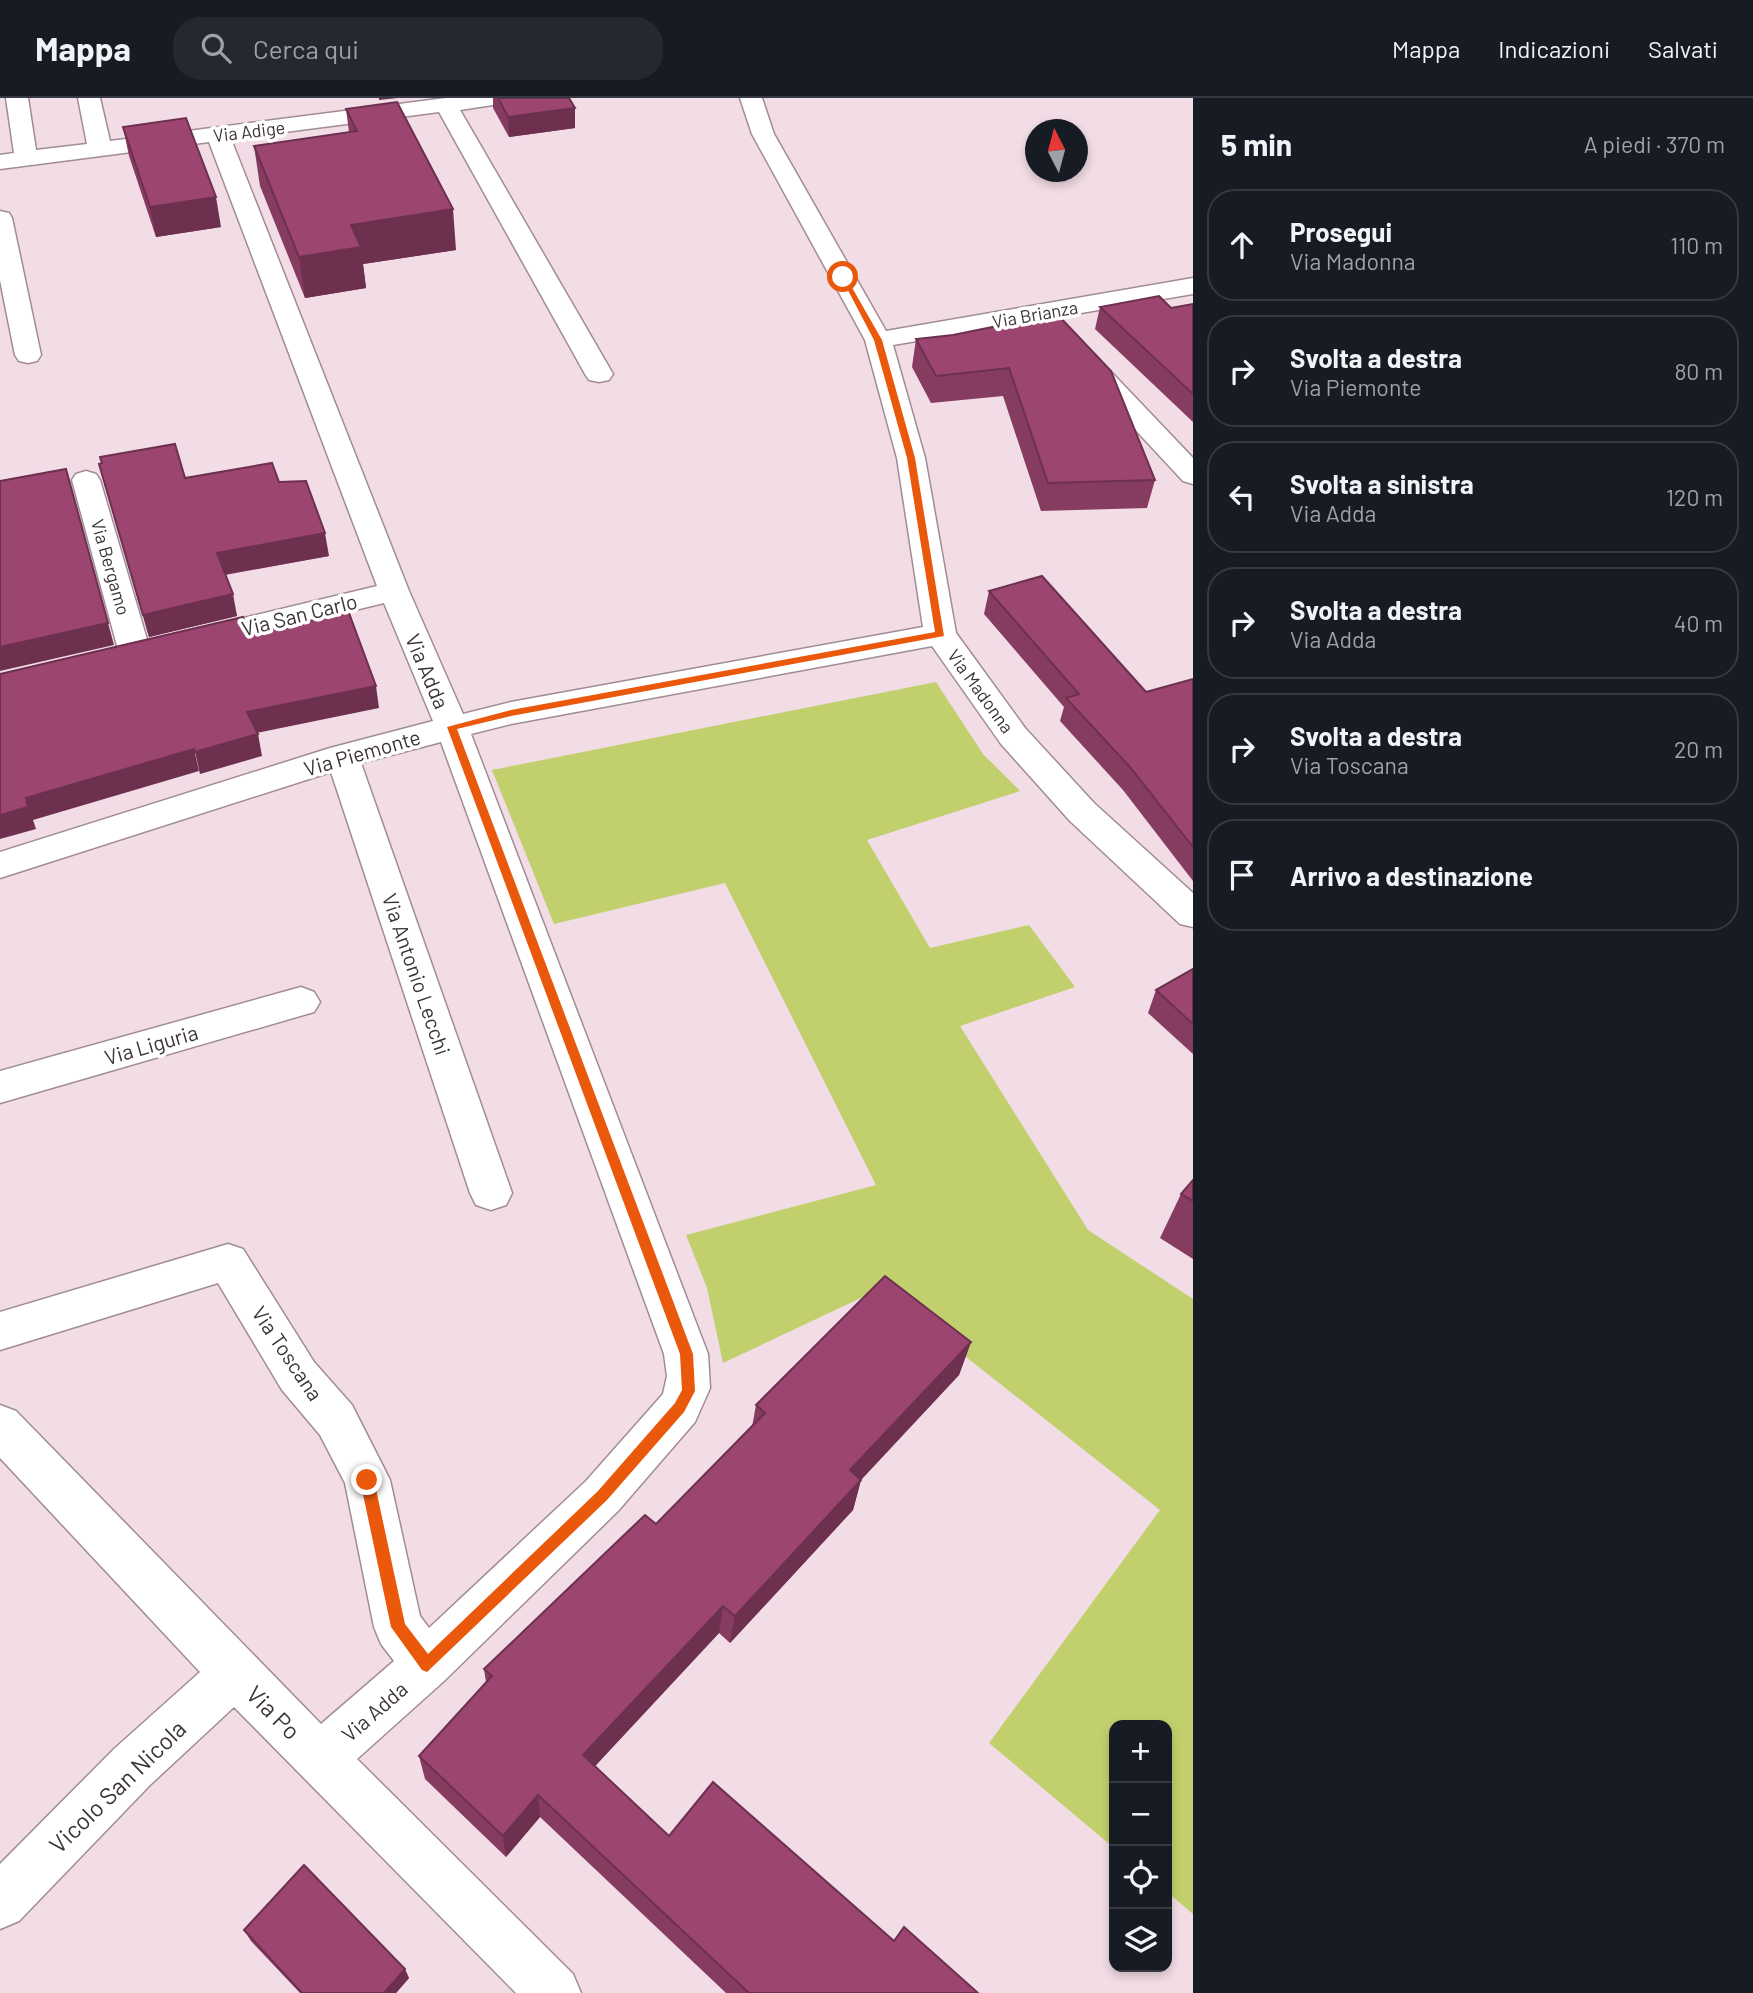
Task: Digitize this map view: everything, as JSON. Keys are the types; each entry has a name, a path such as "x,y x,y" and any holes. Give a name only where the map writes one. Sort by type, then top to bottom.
{"street":[{"path":"17,98 24,151"},
{"path":"89,98 100,150"},
{"name":"Via Adige","path":"0,162 218,135 360,107 448,109 498,98"},
{"name":"Via Madonna","path":"751,98 763,134 878,340 911,458 940,634 1013,736 1082,812 1193,914"},
{"path":"448,109 599,374"},
{"name":"Via Adda","path":"218,135 394,591 452,727 687,1354 690,1374 689,1391 679,1408 602,1496 427,1664 321,1758"},
{"path":"0,218 28,355"},
{"name":"Via Brianza","path":"878,340 1193,286"},
{"path":"1042,313 1193,475"},
{"name":"Via Bergamo","path":"86,480 144,651"},
{"name":"Via San Carlo","path":"144,651 394,591"},
{"name":"Via Piemonte","path":"0,865 342,756 452,727 538,708 940,634"},
{"name":"Via Antonio Lecchi","path":"342,756 491,1193"},
{"name":"Via Liguria","path":"0,1087 301,1002"},
{"name":"Via Toscana","path":"0,1331 228,1262 298,1376 336,1420 367,1480 398,1627 427,1664"},
{"name":"Via Po","path":"0,1426 235,1673 554,1993"},
{"name":"Vicolo San Nicola","path":"0,1902 132,1767 235,1673"}],"green space":[{"path":"936,682 983,754 1020,791 867,840 930,948 1029,925 1075,987 960,1026 1088,1230 1193,1299 1193,1914 1172,1896 1172,1720 1109,1720 1109,1844 989,1743 1160,1510 880,1289 723,1363 707,1288 686,1235 876,1185 725,883 554,924 492,770"}],"building":[{"path":"498,98 569,98 575,108 508,117"},
{"path":"397,102 453,209 351,225 361,247 299,257 254,146 357,131 346,109"},
{"path":"186,118 216,197 150,207 123,127"},
{"path":"1159,296 1171,308 1193,304 1193,394 1100,307"},
{"path":"1057,314 1111,371 1155,480 1048,483 1009,368 936,376 916,339 953,335"},
{"path":"175,444 185,478 272,463 279,482 306,481 325,533 217,553 233,594 143,615 99,464 102,463 100,457"},
{"path":"66,469 108,623 0,647 0,481"},
{"path":"1042,576 1146,692 1193,679 1193,847 1130,767 1066,698 1079,694 989,591"},
{"path":"349,613 376,686 247,712 258,734 195,752 194,749 26,798 28,807 0,815 0,674 243,617 249,633"},
{"path":"1193,969 1193,1024 1156,990"},
{"path":"1193,1180 1193,1201 1181,1194"},
{"path":"885,1276 971,1342 850,1470 861,1480 735,1616 723,1606 583,1755 669,1836 713,1782 894,1941 904,1927 978,1993 749,1993 538,1795 503,1836 419,1756 492,1676 484,1669 645,1515 656,1524 765,1413 756,1405"},
{"path":"304,1865 405,1969 384,1993 302,1993 244,1930"}],"route":[{"path":"367,1480 398,1627 427,1664 602,1496 679,1408 689,1391 687,1354 452,727 511,713 940,634 911,458 878,340 843,277"}]}
